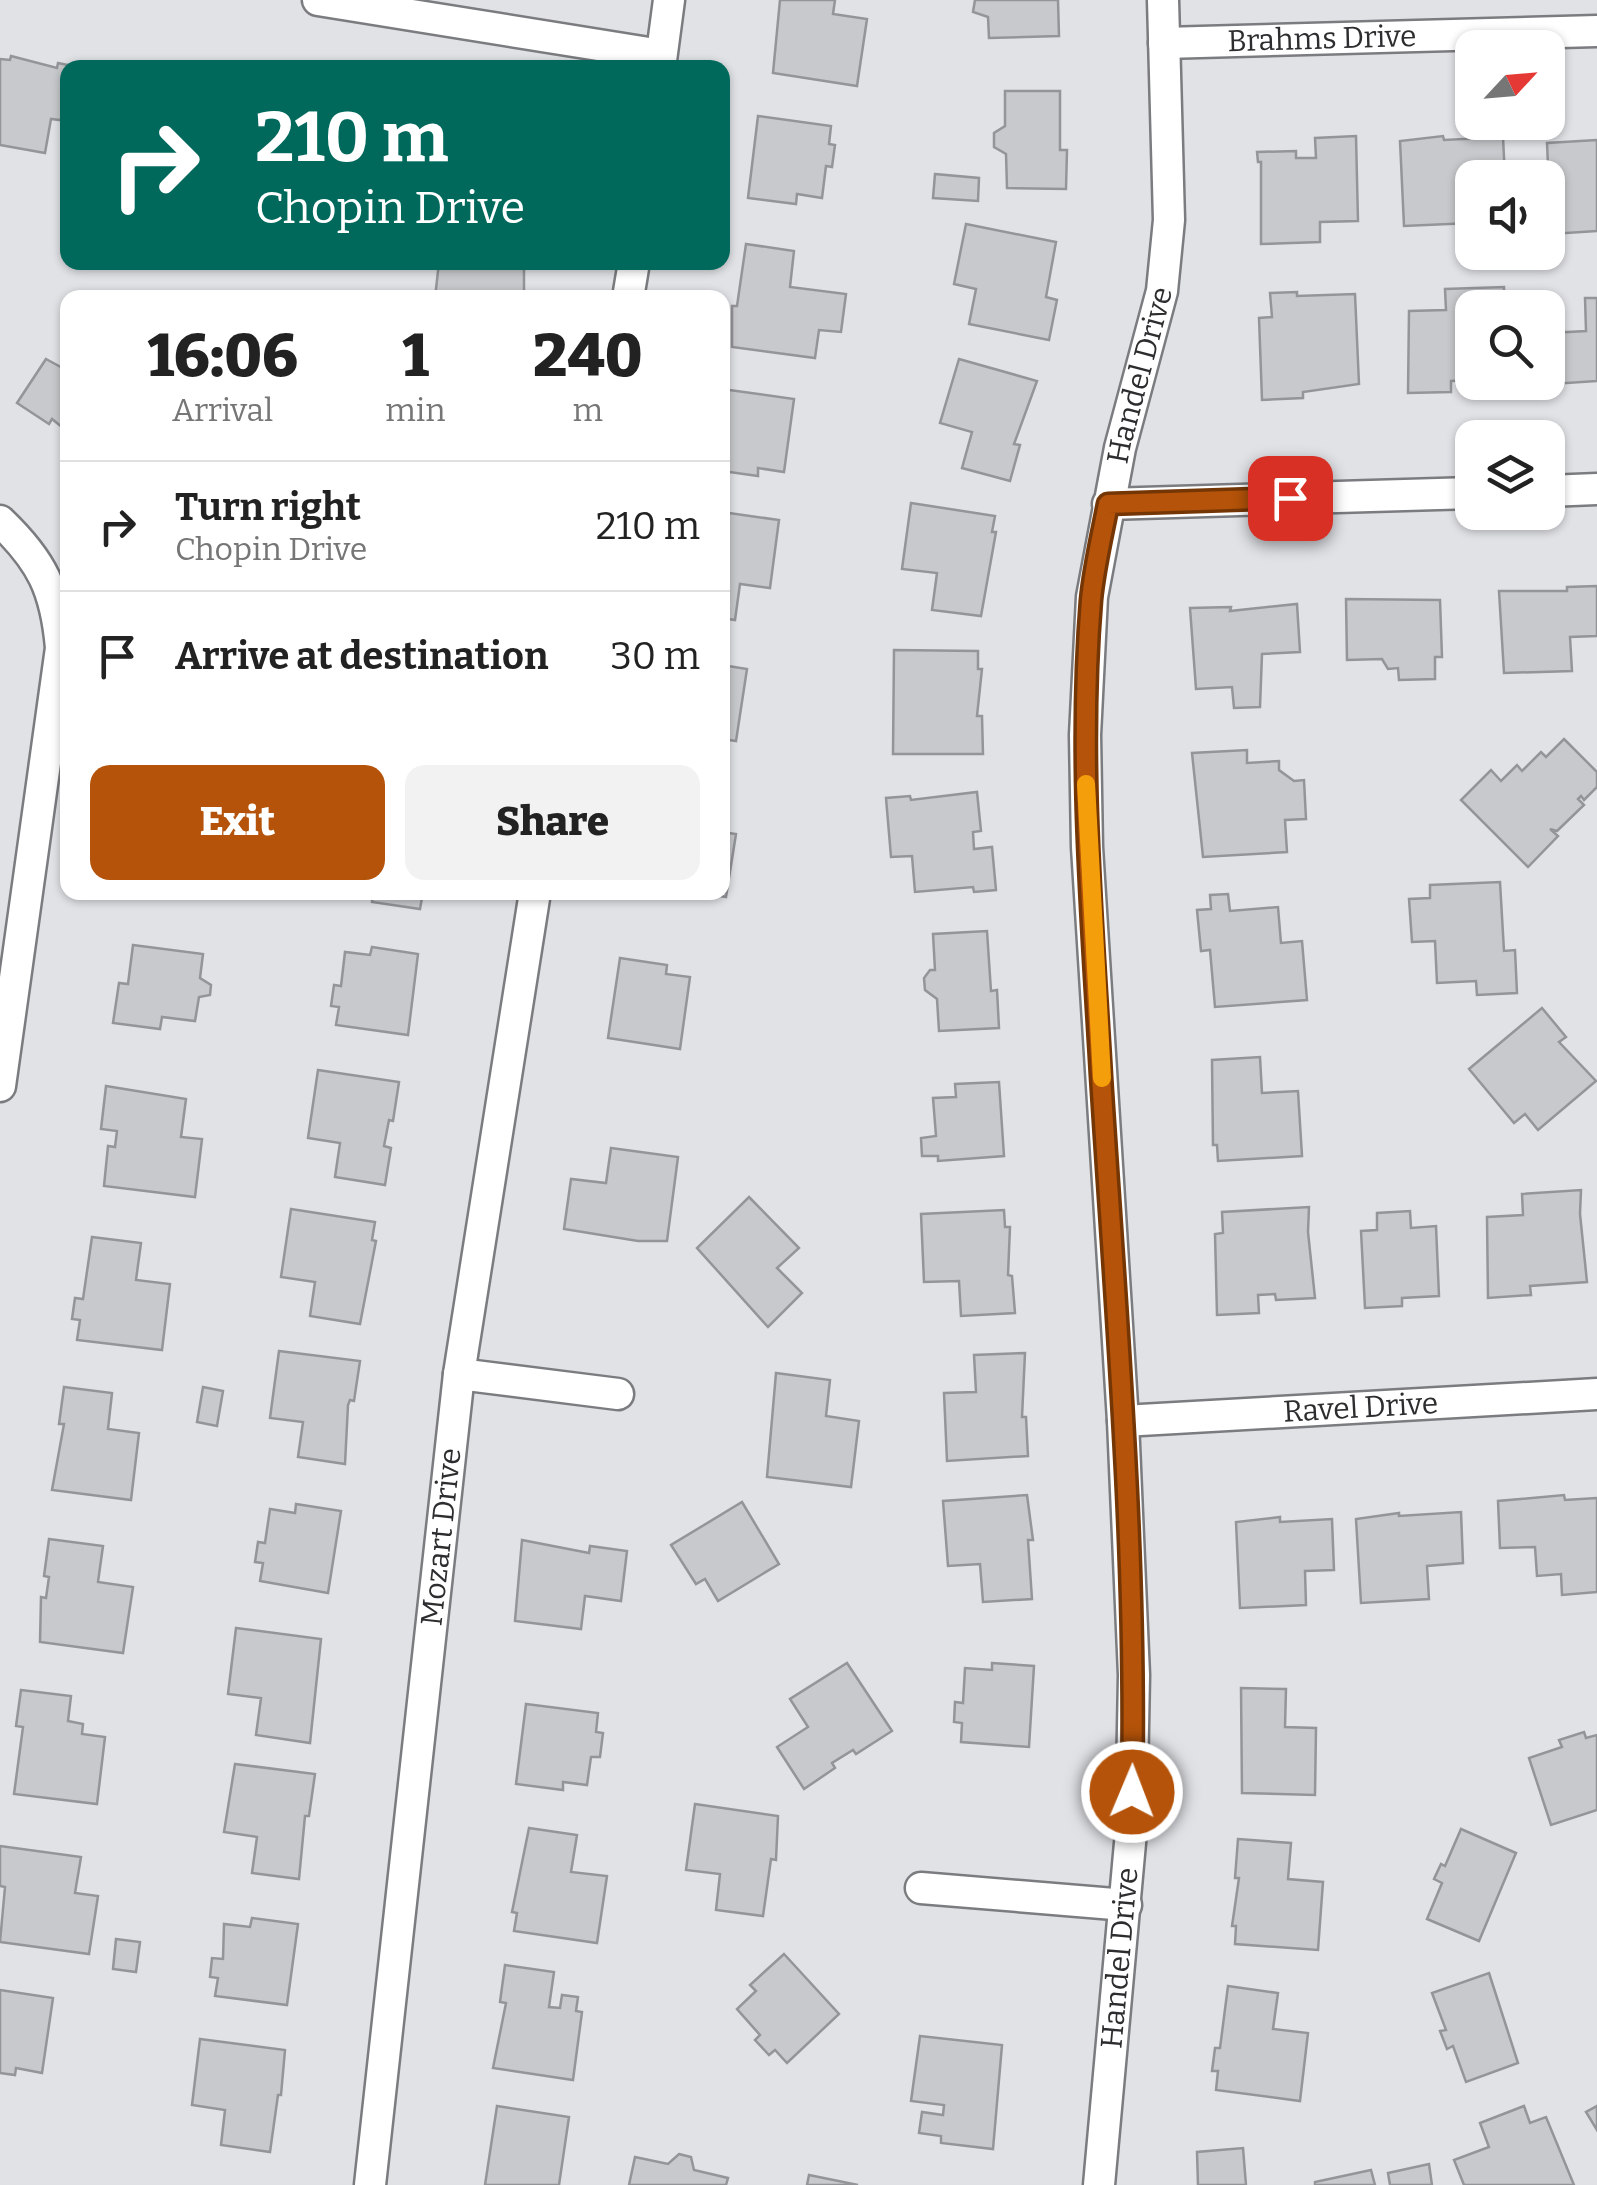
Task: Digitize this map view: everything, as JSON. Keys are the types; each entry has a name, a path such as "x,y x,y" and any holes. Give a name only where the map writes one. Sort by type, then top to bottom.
{"street":[{"path":"318,0 655,60"},
{"path":"661,60 669,0"},
{"name":"Handel Drive","path":"1099,2185 1131,1832 1134,1675 1123,1422 1087,846 1085,735 1092,597 1108,504 1162,292 1169,220 1163,0"},
{"name":"Brahms Drive","path":"1164,43 1597,31"},
{"path":"1565,490 1597,489"},
{"path":"1108,504 1455,494"},
{"path":"0,521 28,548 48,580 58,610 60,635"},
{"path":"0,1086 7,978 60,654"},
{"name":"Mozart Drive","path":"370,2185 460,1374 534,900"},
{"path":"460,1374 618,1394"},
{"name":"Ravel Drive","path":"1123,1422 1597,1394"},
{"path":"921,1888 1126,1904"}],"building":[{"path":"780,0 835,0 833,14 867,19 857,86 773,73"},
{"path":"975,0 1058,0 1059,36 989,38 988,17 973,12"},
{"path":"11,56 57,68 60,63 60,120 51,119 45,153 0,145 0,59 10,60"},
{"path":"1005,91 1060,91 1060,150 1067,150 1066,189 1007,188 1006,154 994,147 994,133 1005,126"},
{"path":"758,116 831,126 829,144 835,145 832,167 826,166 822,198 797,194 796,204 748,198"},
{"path":"1356,136 1358,221 1320,222 1320,242 1261,244 1261,162 1257,152 1296,151 1296,158 1316,158 1315,138"},
{"path":"1443,136 1444,140 1503,140 1504,160 1455,160 1455,224 1404,226 1400,141"},
{"path":"1597,140 1597,231 1565,233 1565,160 1548,160 1547,143"},
{"path":"935,174 979,178 978,201 933,198"},
{"path":"966,224 1056,242 1046,297 1057,300 1049,340 969,324 976,289 954,284"},
{"path":"746,244 794,251 790,287 846,294 841,332 819,330 815,358 732,347 732,306 737,306"},
{"path":"438,270 524,270 524,290 436,290"},
{"path":"1504,287 1455,290 1455,381 1451,381 1451,392 1408,393 1409,311 1446,310 1445,289"},
{"path":"1297,292 1297,296 1355,294 1359,384 1303,392 1303,398 1262,400 1259,318 1272,317 1270,293"},
{"path":"1585,298 1597,298 1597,381 1565,383 1565,332 1586,331"},
{"path":"46,359 60,367 60,426 52,419 49,424 17,403"},
{"path":"959,359 1037,381 1014,444 1020,445 1010,481 962,468 972,432 940,423"},
{"path":"730,390 794,399 784,472 758,468 758,476 730,472"},
{"path":"911,503 995,516 992,532 996,532 981,616 932,610 937,573 902,569"},
{"path":"730,513 779,520 770,588 740,584 735,620 730,619"},
{"path":"1597,586 1597,636 1570,637 1572,671 1504,673 1499,591 1567,591 1567,587"},
{"path":"1346,599 1440,600 1442,657 1435,657 1435,679 1399,680 1398,668 1388,669 1382,659 1347,660"},
{"path":"1297,604 1300,652 1262,654 1260,707 1234,708 1232,687 1196,689 1190,608 1231,607 1230,611"},
{"path":"894,650 978,651 978,669 982,669 977,716 982,716 983,754 893,754"},
{"path":"730,666 747,669 736,741 730,740"},
{"path":"1564,739 1597,772 1597,787 1584,800 1581,796 1578,799 1584,805 1557,831 1550,829 1558,836 1528,867 1461,800 1491,770 1501,781 1517,765 1522,771 1541,752 1546,757"},
{"path":"1247,750 1247,763 1279,761 1279,770 1294,781 1304,780 1306,819 1285,820 1287,852 1203,857 1192,753"},
{"path":"977,792 981,831 973,832 974,849 992,847 996,890 974,892 973,887 915,892 912,856 891,857 886,798 910,796 911,800"},
{"path":"730,833 736,834 730,872"},
{"path":"1500,882 1504,951 1515,950 1517,993 1477,995 1476,981 1437,983 1435,941 1412,942 1409,899 1430,898 1430,885"},
{"path":"1228,894 1230,911 1278,907 1281,943 1302,941 1307,1000 1215,1007 1210,950 1201,951 1197,910 1211,909 1210,895"},
{"path":"372,900 422,900 420,909"},
{"path":"987,931 991,991 997,990 999,1028 939,1031 937,999 925,990 924,978 935,970 933,934"},
{"path":"133,945 203,954 200,978 211,985 210,995 199,997 195,1021 162,1017 160,1029 113,1023 119,983 128,984"},
{"path":"372,947 418,954 408,1035 336,1025 339,1007 331,1006 334,985 341,986 345,952 370,955"},
{"path":"620,958 667,965 666,974 690,977 680,1049 608,1038"},
{"path":"1542,1008 1566,1037 1559,1042 1596,1081 1538,1130 1525,1114 1514,1123 1469,1069"},
{"path":"1260,1057 1262,1093 1298,1091 1302,1156 1218,1161 1217,1145 1213,1145 1212,1060"},
{"path":"318,1070 399,1082 393,1121 389,1120 384,1146 391,1148 385,1185 335,1177 340,1143 308,1138"},
{"path":"999,1082 1004,1156 938,1161 938,1156 922,1156 921,1138 936,1136 933,1098 956,1097 955,1084"},
{"path":"106,1086 186,1099 181,1137 202,1139 195,1197 104,1186 108,1146 115,1147 117,1131 101,1129"},
{"path":"611,1148 678,1157 667,1241 638,1241 564,1229 571,1179 606,1183"},
{"path":"1581,1190 1587,1282 1530,1286 1531,1295 1488,1298 1487,1217 1523,1215 1522,1194"},
{"path":"749,1197 799,1248 777,1268 802,1293 768,1327 697,1248"},
{"path":"1309,1207 1315,1298 1276,1300 1275,1294 1258,1295 1259,1313 1217,1315 1215,1234 1223,1233 1222,1212"},
{"path":"291,1209 375,1222 372,1240 376,1241 360,1324 310,1316 315,1282 281,1277"},
{"path":"1004,1210 1005,1227 1010,1227 1008,1275 1012,1276 1015,1313 961,1316 959,1281 924,1282 921,1214"},
{"path":"1410,1211 1411,1228 1436,1226 1439,1296 1402,1298 1402,1306 1365,1308 1361,1231 1377,1230 1377,1213"},
{"path":"92,1237 141,1243 136,1280 170,1284 162,1350 77,1340 80,1320 72,1319 75,1298 83,1299"},
{"path":"279,1351 360,1361 354,1401 350,1400 348,1405 345,1464 298,1457 303,1422 270,1418"},
{"path":"1025,1353 1022,1417 1026,1417 1028,1456 947,1461 944,1393 976,1392 974,1355"},
{"path":"776,1373 830,1380 826,1416 859,1421 851,1487 767,1477"},
{"path":"64,1387 112,1393 108,1429 139,1433 131,1500 52,1490 64,1424 59,1424"},
{"path":"203,1387 223,1391 217,1426 197,1422"},
{"path":"1027,1495 1033,1540 1028,1540 1032,1599 983,1602 980,1564 948,1566 943,1501"},
{"path":"1564,1495 1565,1500 1597,1498 1597,1592 1562,1595 1561,1574 1537,1576 1535,1547 1500,1548 1498,1501"},
{"path":"742,1502 779,1564 718,1601 705,1579 696,1584 671,1545"},
{"path":"296,1504 341,1511 328,1593 260,1581 263,1563 255,1562 258,1542 265,1543 270,1509 295,1513"},
{"path":"1461,1512 1463,1563 1427,1566 1429,1599 1361,1603 1356,1519 1399,1513"},
{"path":"1280,1517 1280,1522 1332,1519 1334,1570 1305,1571 1306,1605 1240,1608 1236,1522"},
{"path":"49,1539 103,1546 98,1582 133,1587 123,1653 40,1642 41,1597 46,1598 49,1577 44,1576"},
{"path":"522,1540 589,1553 590,1546 627,1551 621,1601 585,1596 581,1629 515,1621"},
{"path":"236,1628 321,1639 310,1743 256,1735 261,1698 228,1694"},
{"path":"847,1663 892,1731 856,1754 853,1750 832,1763 835,1768 804,1789 777,1747 808,1727 790,1699"},
{"path":"992,1663 1034,1666 1029,1747 961,1742 962,1723 954,1722 955,1702 963,1703 965,1668 992,1670"},
{"path":"1241,1688 1286,1689 1285,1727 1316,1728 1315,1795 1242,1793"},
{"path":"21,1690 71,1696 68,1721 83,1724 82,1734 105,1737 97,1804 14,1794 23,1727 16,1726"},
{"path":"526,1704 598,1713 596,1732 603,1733 600,1757 591,1757 587,1785 563,1782 563,1790 516,1784"},
{"path":"1584,1732 1586,1738 1597,1735 1597,1810 1551,1825 1529,1758 1562,1747 1559,1740"},
{"path":"235,1764 315,1774 309,1816 305,1816 299,1879 252,1873 257,1837 224,1832"},
{"path":"695,1804 778,1816 776,1860 771,1859 763,1916 716,1910 720,1874 686,1870"},
{"path":"529,1828 577,1835 571,1872 607,1876 597,1943 514,1931 517,1913 512,1912"},
{"path":"1461,1829 1516,1853 1479,1941 1427,1919 1442,1883 1434,1879 1441,1864 1445,1866"},
{"path":"1238,1839 1291,1843 1288,1879 1323,1882 1318,1950 1235,1944 1236,1926 1232,1926 1239,1878 1235,1878"},
{"path":"0,1846 81,1857 75,1893 98,1896 89,1954 0,1942 5,1887 0,1886"},
{"path":"252,1918 298,1924 287,2005 215,1996 218,1978 210,1977 212,1958 223,1959 224,1924 250,1927"},
{"path":"116,1939 140,1942 136,1972 113,1969"},
{"path":"784,1954 839,2014 787,2063 775,2050 769,2055 755,2040 760,2035 737,2009 756,1991 750,1985"},
{"path":"505,1965 554,1972 549,2007 560,2008 562,1995 578,1997 576,2011 582,2012 573,2080 493,2068 506,2003 500,2002"},
{"path":"1489,1973 1518,2063 1466,2082 1453,2046 1447,2049 1440,2031 1446,2030 1432,1993"},
{"path":"1228,1986 1278,1993 1273,2029 1308,2033 1300,2101 1216,2090 1218,2071 1212,2071 1215,2048 1220,2048"},
{"path":"0,1990 53,1998 42,2073 16,2068 15,2075 0,2073"},
{"path":"920,2036 1002,2045 993,2149 941,2143 941,2136 919,2133 922,2112 943,2115 944,2105 911,2101"},
{"path":"200,2039 285,2050 270,2152 221,2145 225,2110 192,2105"},
{"path":"497,2106 569,2117 559,2185 485,2185"},
{"path":"1524,2106 1530,2123 1546,2117 1574,2185 1464,2185 1454,2160 1489,2147 1480,2123"},
{"path":"1597,2106 1597,2130 1586,2112"},
{"path":"1243,2148 1246,2185 1198,2185 1197,2152"},
{"path":"679,2154 691,2157 694,2170 728,2178 726,2185 629,2185 635,2157 668,2164"},
{"path":"1429,2164 1432,2185 1390,2185 1388,2173"},
{"path":"1371,2170 1375,2185 1315,2185 1315,2182"},
{"path":"809,2175 858,2185 807,2185"}],"slow traffic":[{"path":"1086,784 1102,1078"}],"route":[{"path":"1132,1792 1134,1675 1123,1422 1087,846 1085,735 1092,597 1108,504 1290,498"}]}
